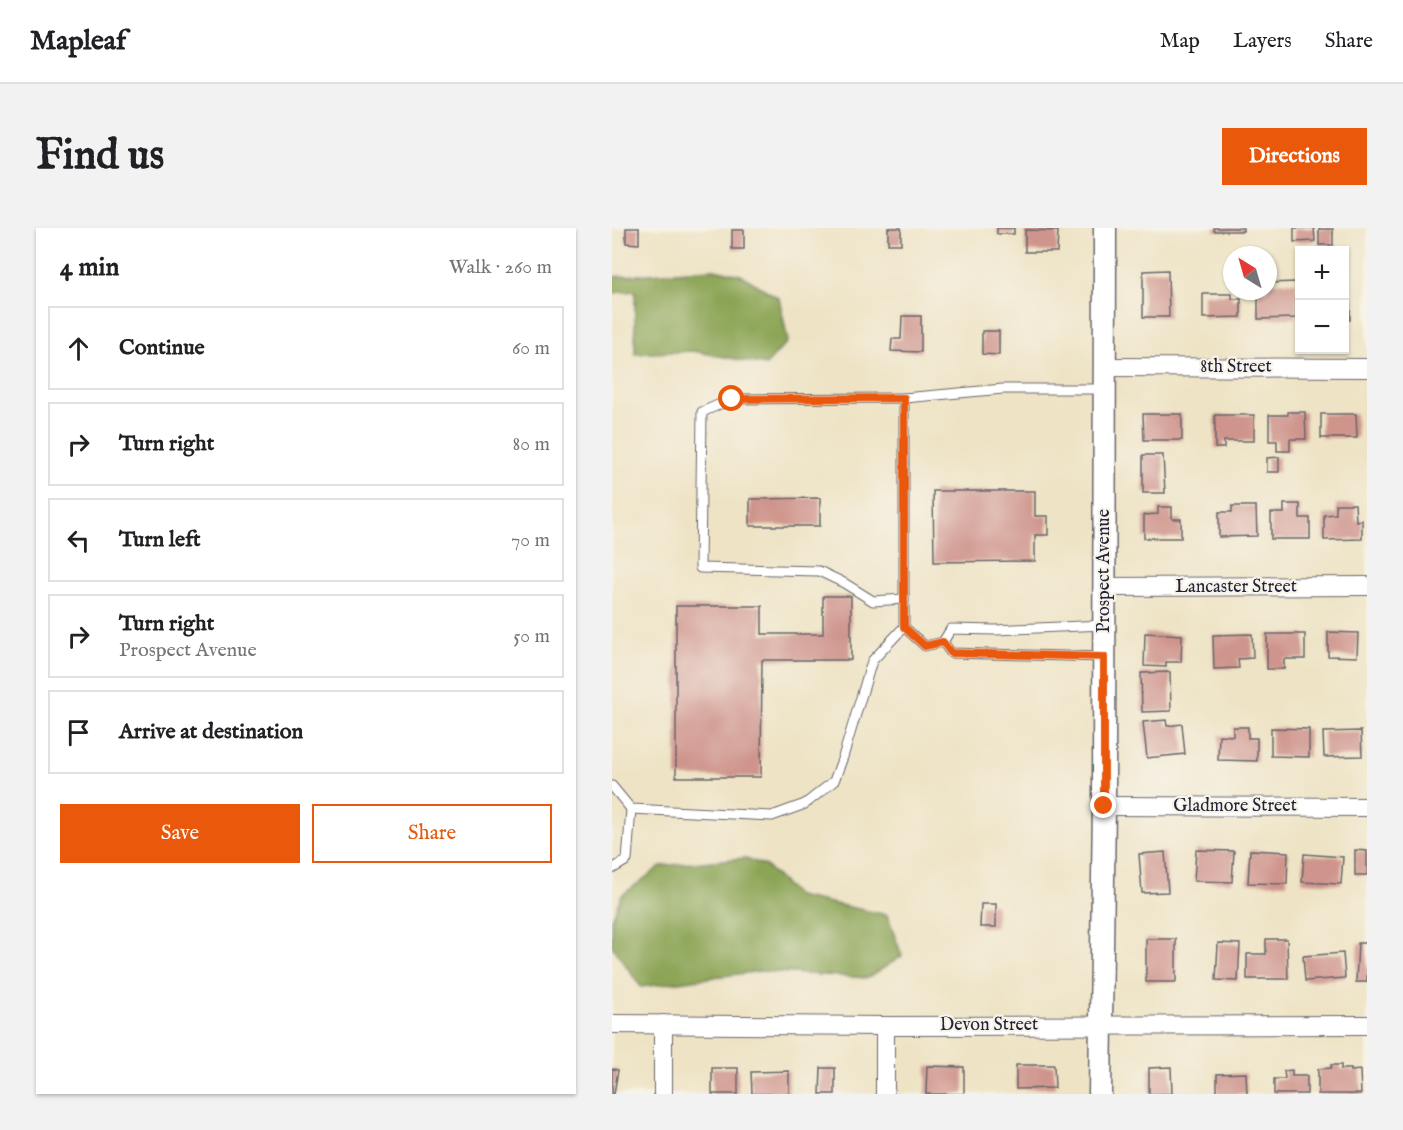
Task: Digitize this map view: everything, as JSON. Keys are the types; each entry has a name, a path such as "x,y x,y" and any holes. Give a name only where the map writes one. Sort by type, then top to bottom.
{"street":[{"name":"Prospect Avenue","path":"1100,1094 1104,806 1105,228"},
{"name":"8th Street","path":"1105,378 1367,368"},
{"name":"Lancaster Street","path":"1104,587 1367,586"},
{"name":"Gladmore Street","path":"1104,806 1367,807"},
{"name":"Devon Street","path":"612,1024 1367,1025"},
{"path":"663,1024 663,1094"},
{"path":"885,1026 885,1094"}],"lane":[{"path":"904,599 873,601 819,571 700,568 702,412 732,399 904,398 1105,378"},
{"path":"631,809 772,816 805,804 834,781 872,661 904,627 904,398"},
{"path":"904,627 925,646 943,642 951,629 995,630 1104,625"},
{"path":"943,642 951,653 1104,657"},
{"path":"612,786 631,809 627,860 612,869"}],"green space":[{"path":"714,269 741,275 779,298 788,341 766,365 693,351 635,354 635,291 612,293 612,277"},
{"path":"745,858 766,866 797,896 887,915 902,956 868,978 761,971 641,987 612,946 612,919 621,896 661,866"}],"building":[{"path":"626,228 639,228 639,244 626,243"},
{"path":"888,228 901,228 901,244 888,244"},
{"path":"997,228 1014,228 1014,234 997,234"},
{"path":"1214,228 1243,228 1243,231 1214,231"},
{"path":"1294,228 1314,228 1315,241 1294,242"},
{"path":"1319,229 1333,229 1333,245 1319,245"},
{"path":"732,230 744,230 744,249 732,249"},
{"path":"1025,230 1058,231 1057,252 1025,252"},
{"path":"1168,270 1169,317 1143,317 1143,271"},
{"path":"1295,282 1295,318 1258,319 1258,300 1277,300 1277,283"},
{"path":"1203,294 1223,294 1223,300 1241,300 1241,317 1203,318"},
{"path":"902,316 921,316 921,352 891,351 892,339 901,339"},
{"path":"982,331 999,331 999,355 982,354"},
{"path":"1288,412 1305,412 1306,439 1290,439 1290,451 1277,451 1277,441 1269,441 1269,415 1288,415"},
{"path":"1143,414 1182,414 1182,440 1144,440"},
{"path":"1321,414 1356,414 1357,438 1321,438"},
{"path":"1215,415 1254,415 1254,441 1224,441 1224,448 1215,448"},
{"path":"1143,455 1163,455 1165,493 1143,493"},
{"path":"1279,457 1279,472 1267,472 1267,458"},
{"path":"933,491 1035,491 1035,516 1048,516 1048,535 1035,535 1035,561 934,562"},
{"path":"820,498 820,526 750,526 750,499"},
{"path":"1284,504 1300,504 1300,518 1310,518 1310,539 1271,539 1271,513 1284,513"},
{"path":"1336,504 1355,504 1356,521 1362,520 1362,539 1324,540 1324,515 1336,514"},
{"path":"1232,506 1256,506 1257,536 1219,537 1219,512 1232,512"},
{"path":"1158,507 1172,507 1172,519 1181,519 1181,538 1144,538 1144,515 1158,514"},
{"path":"823,596 851,596 851,660 762,660 761,777 676,777 676,606 762,606 762,634 823,634"},
{"path":"1328,632 1358,633 1357,657 1328,656"},
{"path":"1145,633 1182,635 1181,662 1166,662 1166,667 1144,666"},
{"path":"1252,634 1253,658 1238,659 1239,668 1214,669 1213,635"},
{"path":"1267,634 1305,634 1305,659 1284,659 1284,669 1267,669"},
{"path":"1170,672 1171,711 1142,712 1141,673"},
{"path":"1166,720 1167,726 1182,724 1185,754 1147,758 1143,722"},
{"path":"1233,727 1248,727 1248,738 1257,738 1257,761 1218,760 1219,735 1233,736"},
{"path":"1271,728 1309,729 1309,757 1271,756"},
{"path":"1361,731 1362,756 1324,757 1323,732"},
{"path":"1196,850 1234,851 1232,882 1194,881"},
{"path":"1250,850 1288,852 1287,884 1248,883"},
{"path":"1355,850 1367,851 1367,875 1355,875"},
{"path":"1165,852 1168,892 1142,893 1139,854"},
{"path":"1304,854 1343,857 1341,884 1302,882"},
{"path":"981,904 996,904 996,927 980,927"},
{"path":"1146,939 1176,939 1176,982 1146,982"},
{"path":"1266,939 1287,939 1288,979 1247,979 1247,954 1266,954"},
{"path":"1218,943 1240,944 1238,981 1216,980"},
{"path":"1358,943 1367,943 1367,982 1356,982"},
{"path":"1343,953 1345,978 1305,981 1303,956"},
{"path":"1016,1065 1054,1065 1055,1088 1016,1089"},
{"path":"1331,1065 1341,1065 1341,1069 1351,1069 1351,1071 1360,1070 1361,1094 1318,1094 1318,1069 1331,1068"},
{"path":"927,1066 964,1067 964,1094 926,1094"},
{"path":"1171,1067 1172,1094 1149,1094 1149,1068"},
{"path":"712,1068 738,1068 738,1094 712,1094"},
{"path":"821,1068 835,1068 835,1094 820,1094"},
{"path":"612,1069 618,1070 614,1094 612,1094"},
{"path":"1292,1070 1292,1076 1307,1076 1307,1094 1274,1094 1274,1079 1285,1079 1284,1071"},
{"path":"789,1071 789,1094 752,1094 751,1072"},
{"path":"1246,1073 1247,1094 1217,1094 1217,1074"}],"route":[{"path":"732,399 904,398 904,627 925,646 943,642 951,653 1104,657 1104,806"}]}
